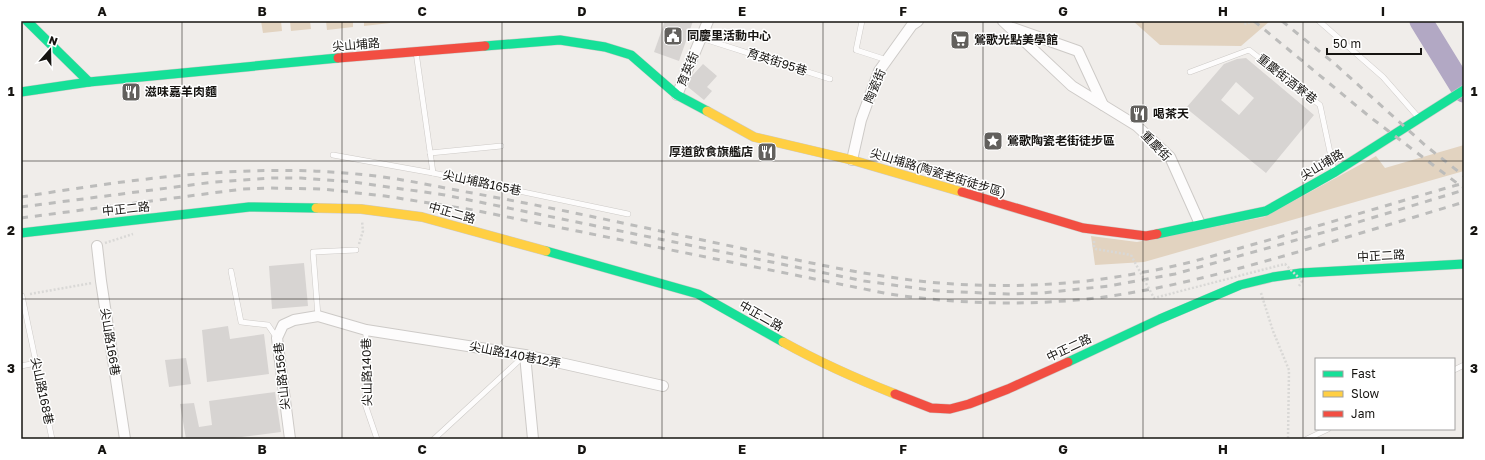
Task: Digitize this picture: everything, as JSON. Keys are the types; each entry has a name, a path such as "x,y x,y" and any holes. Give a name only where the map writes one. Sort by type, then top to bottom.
{"main road":[{"path":"27,21 89,82"},
{"name":"尖山埔路","path":"21,92 89,82 416,51 560,40 605,47 631,55 677,95"},
{"name":"尖山埔路","path":"1200,224 1266,211 1335,172 1464,90"},
{"name":"尖山埔路(陶瓷老街徒步區)","path":"677,95 754,137 852,160 1003,206 1094,230 1146,236 1200,224"},
{"name":"中正二路","path":"21,233 250,207 361,209 422,217 698,294 801,352 872,385 931,408 950,409 963,406 1008,389 1240,284 1301,273 1464,264"}],"street":[{"name":"育英街","path":"677,95 708,21"},
{"name":"陶瓷街","path":"852,160 861,120 879,71 912,25 918,21"},
{"name":"重慶街","path":"1006,24 1078,51 1103,105"},
{"name":"重慶街","path":"1006,24 1072,86 1138,126 1170,157 1200,224"},
{"name":"尖山路166巷","path":"97,246 125,439"},
{"name":"尖山路140巷","path":"294,320 318,316 366,330"},
{"name":"尖山路156巷","path":"290,439 277,338 284,325 294,320"},
{"name":"尖山路140巷12弄","path":"366,330 525,355 663,386"},
{"path":"525,355 533,439"}],"lane":[{"path":"862,21 856,50 887,60"},
{"path":"1318,21 1383,77 1419,118"},
{"name":"育英街95巷","path":"701,38 830,79"},
{"name":"重慶街酒寮巷","path":"1190,72 1249,50 1320,105 1335,172"},
{"name":"尖山埔路165巷","path":"416,51 433,173 628,214"},
{"path":"430,153 501,146"},
{"path":"333,155 433,173"},
{"path":"318,316 313,252 356,250"},
{"path":"231,272 241,322 268,325 277,338"},
{"name":"尖山路168巷","path":"22,296 52,439"},
{"name":"尖山路140巷","path":"366,330 365,404 376,439"},
{"path":"434,439 525,355"},
{"path":"21,366 36,364"},
{"path":"1455,370 1464,365"},
{"path":"1306,439 1326,430"}],"path":[{"path":"1241,21 1246,24 1253,21"},
{"path":"97,246 137,233 135,221"},
{"path":"356,250 362,231"},
{"path":"1096,249 1131,255 1154,298 1285,264 1302,281 1299,286"},
{"path":"22,296 101,281"},
{"path":"1268,290 1260,292 1289,370 1288,439"}],"shaded area":[{"path":"261,21 281,21 282,31 263,33"},
{"path":"290,21 310,21 311,29 291,31"},
{"path":"326,21 353,21 353,27 327,30"},
{"path":"364,21 390,21 390,23 364,26"},
{"path":"1133,21 1270,21 1241,46 1160,45"},
{"path":"1464,145 1464,171 1144,262 1095,265 1091,236 1137,242 1264,217 1376,156 1385,168"}],"building":[{"name":"同慶里活動中心","path":"665,21 693,21 679,61 654,52"},
{"path":"1246,58 1314,115 1266,173 1186,108 1224,64 1237,59","holes":["1236,82 1254,98 1239,115 1221,100"]},
{"path":"703,64 717,76 707,87 712,91 704,100 688,87 691,77"},
{"path":"304,263 308,306 272,309 269,266"},
{"path":"228,326 230,339 264,334 269,374 207,382 202,330"},
{"path":"186,358 191,384 169,387 165,360"},
{"path":"275,392 281,432 225,439 186,439 180,404 194,403 199,427 212,425 209,401"}],"waterway":[{"path":"1421,21 1464,91"}],"railway":[{"path":"1254,21 1370,117 1462,187"},
{"path":"1282,21 1335,64 1426,146 1464,176"},
{"path":"21,197 106,184 193,174 279,170 323,171 390,178 537,205 869,274 948,284 1039,285 1102,279 1171,267 1464,183"},
{"path":"21,207 214,182 272,178 301,178 353,182 445,195 864,281 937,291 1008,294 1042,293 1109,286 1175,274 1332,230 1464,190"},
{"path":"21,218 243,189 322,189 385,196 473,210 889,294 966,302 1019,303 1070,301 1096,298 1177,284 1230,271 1464,202"}],"traffic: fast":[{"path":"27,21 89,82"},
{"path":"485,46 560,40 605,47 631,55 677,95 707,111"},
{"path":"21,92 89,82 338,58"},
{"path":"1157,234 1266,211 1335,172 1464,90"},
{"path":"21,233 249,207 316,208"},
{"path":"546,251 698,294 783,342"},
{"path":"1068,362 1160,319 1240,285 1273,277 1301,273 1464,264"}],"traffic: slow":[{"path":"707,111 754,137 852,160 962,192"},
{"path":"316,208 361,209 422,217 546,251"},
{"path":"783,342 838,370 895,394"}],"traffic: jam":[{"path":"338,58 485,46"},
{"path":"962,192 1083,228 1146,236 1157,234"},
{"path":"895,394 931,408 950,409 969,404 1008,389 1068,362"}],"place":[{"name":"同慶里活動中心","path":"673,36"},
{"name":"鶯歌光點美學館","path":"960,40"},
{"name":"滋味嘉羊肉麵","path":"131,92"},
{"name":"喝茶天","path":"1139,114"},
{"name":"鶯歌陶瓷老街徒步區","path":"993,141"},
{"name":"厚道飲食旗艦店","path":"767,152"}]}
